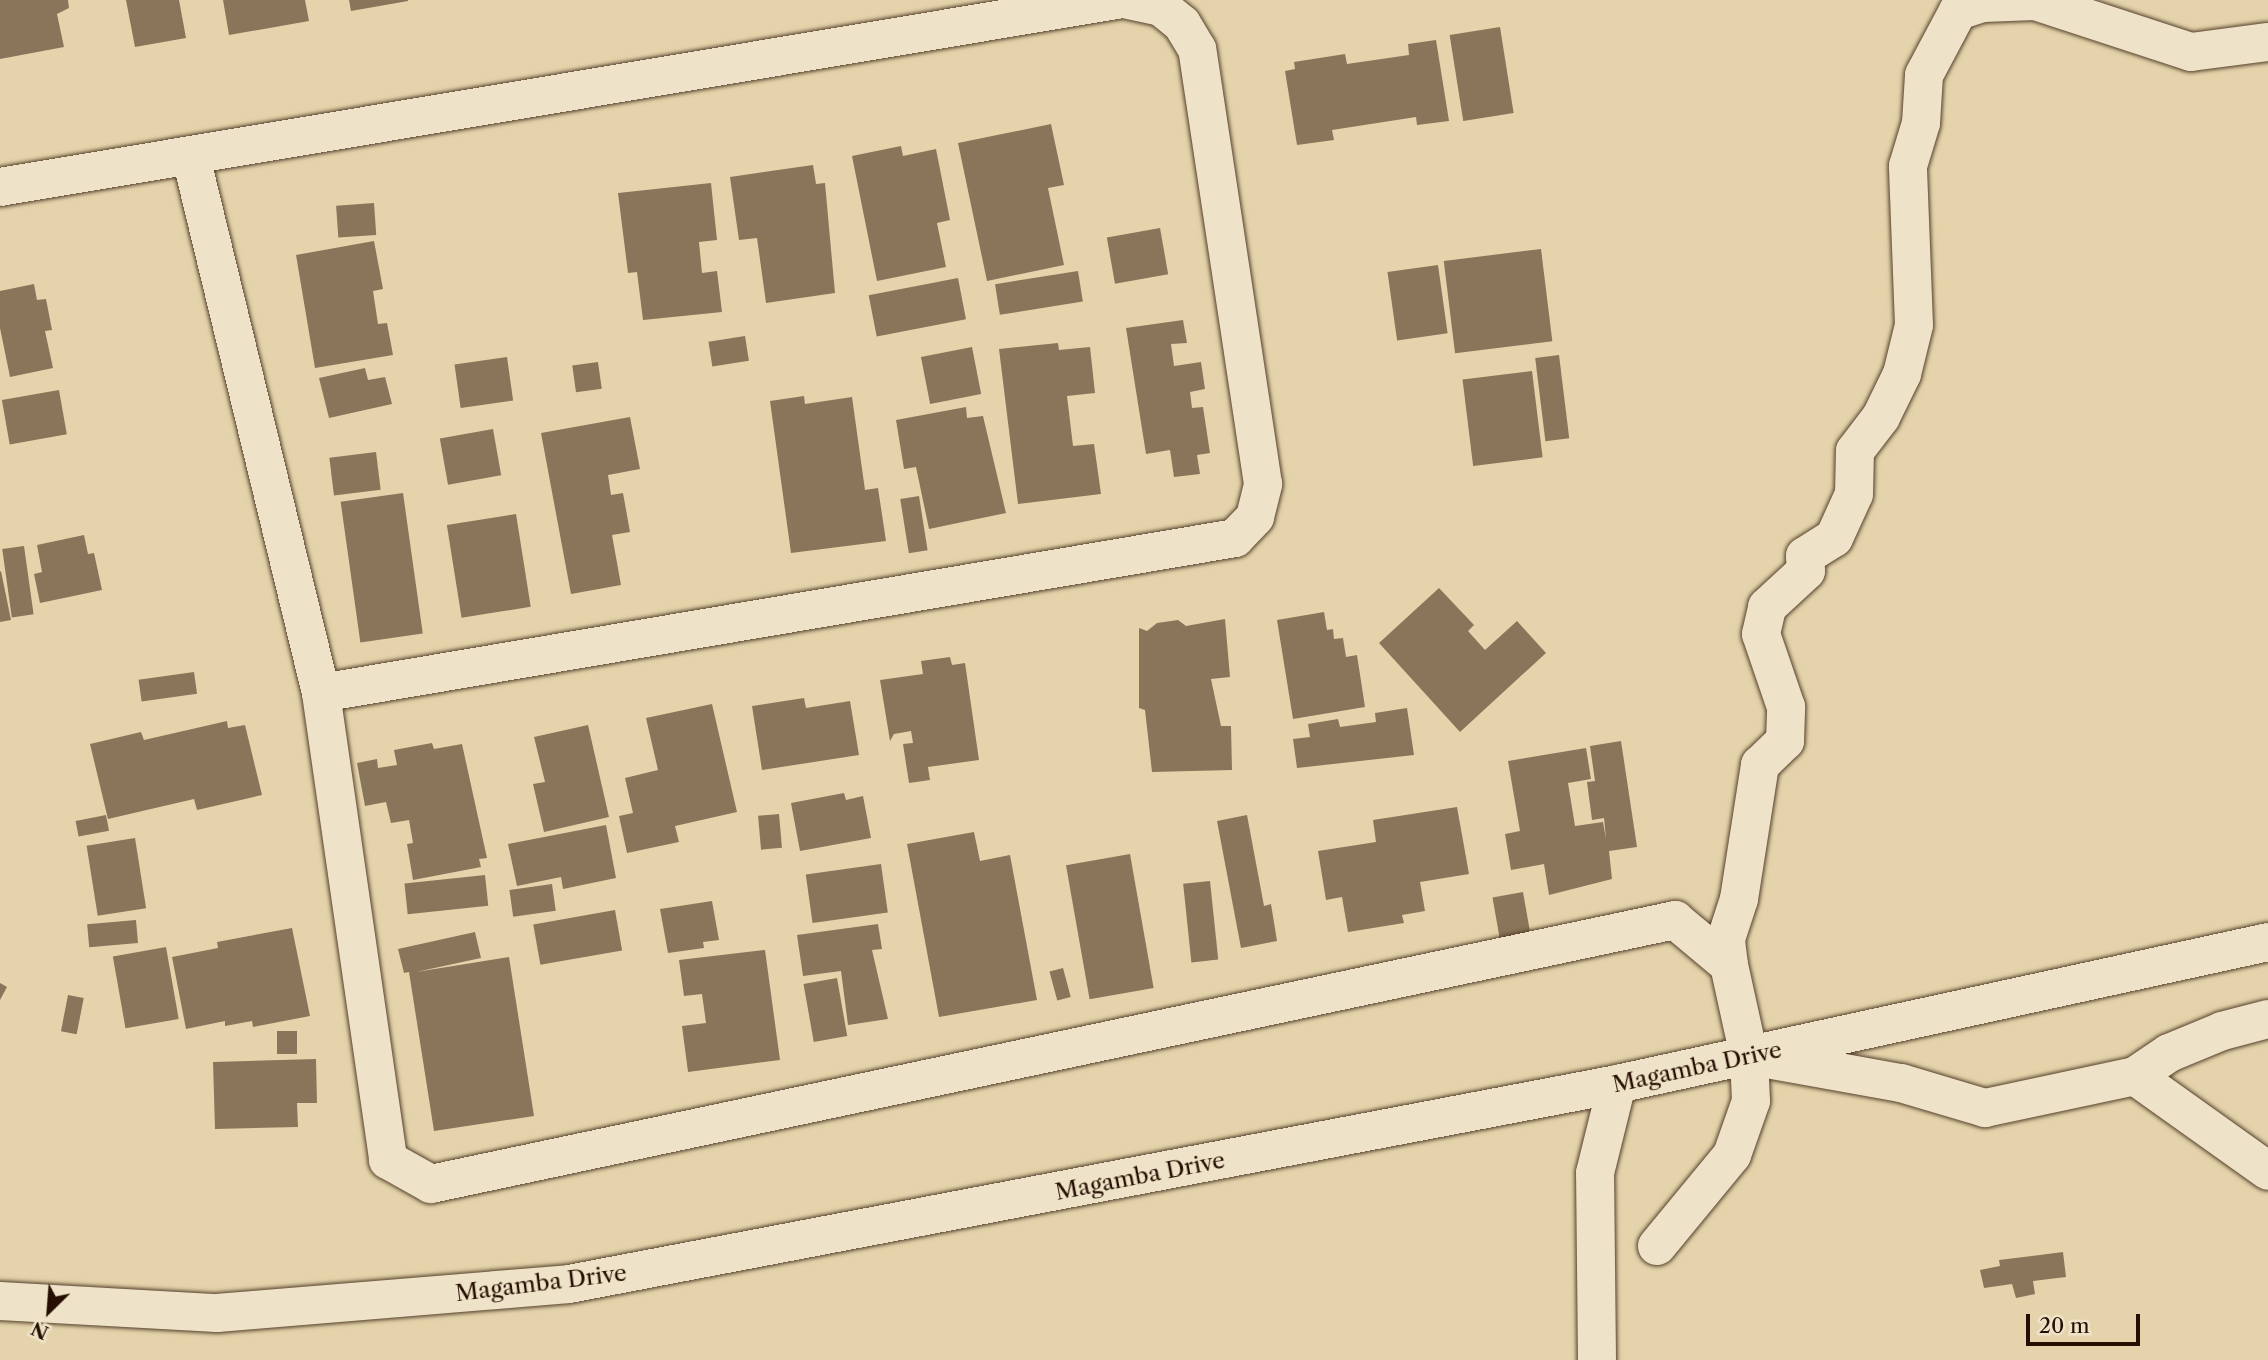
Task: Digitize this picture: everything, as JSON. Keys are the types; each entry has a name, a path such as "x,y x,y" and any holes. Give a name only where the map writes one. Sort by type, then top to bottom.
{"street":[{"path":"0,187 1116,0"},
{"path":"321,693 1235,538 1255,517 1263,484 1196,49 1182,24 1161,7 1127,0"},
{"path":"1657,1245 1732,1155 1751,1101 1749,1056 1726,939 1739,899 1760,765 1785,741 1786,708 1761,634 1768,607 1805,571 1805,556 1834,538 1854,494 1855,451 1881,417 1902,374 1914,325 1908,166 1920,123 1924,75 1958,11 1983,3 2035,1 2192,51 2268,42"},
{"path":"191,157 321,693 388,1160 431,1184 1675,920 1729,965"},
{"name":"Magamba Drive","path":"0,1301 217,1313 569,1284 1617,1084 2268,942"},
{"path":"1749,1056 1901,1083 1985,1108 2135,1076 2169,1053 2222,1031 2268,1020"},
{"path":"2135,1076 2268,1171"},
{"path":"1597,1360 1595,1173 1617,1084"}],"building":[{"path":"0,0 68,0 69,8 57,14 64,47 0,59"},
{"path":"126,0 179,0 186,38 135,47"},
{"path":"223,0 305,0 309,21 229,35"},
{"path":"349,0 408,0 408,1 351,11"},
{"path":"1500,27 1514,113 1463,121 1450,35"},
{"path":"1436,40 1449,121 1417,125 1416,117 1332,130 1334,140 1297,145 1285,71 1295,69 1294,62 1345,54 1347,64 1409,55 1408,44"},
{"path":"1051,124 1064,185 1048,188 1064,265 987,281 958,143"},
{"path":"901,146 903,156 936,149 950,220 937,223 946,267 877,281 852,156"},
{"path":"813,165 816,184 825,183 835,293 766,303 757,238 739,240 730,177"},
{"path":"711,183 717,240 699,242 702,273 717,271 722,312 643,320 637,272 628,273 618,193"},
{"path":"374,203 376,235 338,238 336,206"},
{"path":"1160,228 1168,274 1115,284 1107,237"},
{"path":"374,241 383,289 373,291 378,324 387,323 393,355 315,368 296,255"},
{"path":"1541,249 1552,341 1455,353 1444,261"},
{"path":"1438,265 1448,333 1397,340 1387,272"},
{"path":"1078,271 1083,302 1000,315 995,284"},
{"path":"958,278 966,319 877,337 869,295"},
{"path":"34,284 37,300 46,299 52,330 45,331 53,368 10,377 0,328 0,291"},
{"path":"1183,320 1187,343 1171,344 1174,366 1201,362 1205,389 1190,392 1192,408 1203,407 1210,453 1197,455 1200,474 1174,477 1170,450 1146,454 1126,328"},
{"path":"745,336 749,361 712,366 708,342"},
{"path":"1058,343 1059,350 1090,347 1095,393 1067,396 1073,446 1094,444 1101,494 1018,504 999,349"},
{"path":"972,347 981,394 930,404 921,357"},
{"path":"1559,355 1569,438 1545,441 1535,358"},
{"path":"507,357 513,401 461,408 455,364"},
{"path":"598,362 602,389 576,392 572,366"},
{"path":"365,368 368,380 385,377 392,404 329,418 319,378"},
{"path":"1532,371 1543,457 1473,466 1463,380"},
{"path":"59,390 67,434 10,444 2,400"},
{"path":"804,396 805,404 852,397 865,490 878,488 886,541 791,553 770,401"},
{"path":"966,407 967,418 983,416 1006,513 929,529 916,467 904,469 896,420"},
{"path":"630,417 640,469 608,475 611,495 623,493 630,532 612,535 621,585 571,594 541,433"},
{"path":"493,429 501,475 448,485 440,438"},
{"path":"376,452 381,490 334,495 329,458"},
{"path":"403,493 423,634 360,642 341,502"},
{"path":"919,496 928,550 909,553 900,499"},
{"path":"516,514 531,607 462,618 447,525"},
{"path":"84,535 88,554 94,553 102,590 40,603 34,574 42,572 37,545"},
{"path":"24,546 34,614 12,617 2,549"},
{"path":"0,572 11,620 0,622"},
{"path":"1439,588 1474,625 1468,631 1485,650 1517,621 1546,653 1460,732 1379,643"},
{"path":"1324,612 1327,630 1333,629 1334,639 1343,638 1346,657 1357,655 1365,707 1293,719 1277,620"},
{"path":"1225,619 1230,677 1211,679 1221,726 1231,726 1232,770 1152,772 1145,710 1139,708 1139,628 1147,631 1157,623 1178,620 1186,626"},
{"path":"950,657 952,665 965,663 979,760 928,767 930,780 909,783 903,744 913,743 911,731 894,734 890,741 880,680 923,674 921,661"},
{"path":"194,672 197,694 142,702 139,680"},
{"path":"804,698 806,708 850,701 859,755 762,770 752,706"},
{"path":"712,704 737,812 675,826 679,842 627,853 619,816 633,813 625,778 658,770 646,718"},
{"path":"1407,708 1414,755 1297,768 1293,739 1310,737 1308,724 1338,719 1340,727 1376,722 1375,713"},
{"path":"227,721 228,728 245,725 262,795 197,810 194,799 108,819 90,744 141,732 144,740"},
{"path":"588,725 609,817 544,832 533,784 545,782 534,737"},
{"path":"1621,741 1637,847 1609,851 1612,879 1549,895 1544,864 1511,870 1505,834 1520,831 1508,761 1586,748 1591,779 1568,783 1575,826 1603,822 1606,839 1604,818 1592,820 1587,782 1595,781 1590,746"},
{"path":"432,743 434,749 462,744 487,858 479,859 481,867 413,880 407,844 413,843 409,820 391,823 386,802 365,806 357,763 377,759 378,768 397,765 394,750"},
{"path":"844,793 846,800 863,796 871,838 800,851 791,803"},
{"path":"1457,807 1469,874 1420,882 1425,911 1402,915 1404,923 1348,932 1342,897 1326,900 1318,851 1376,842 1373,820"},
{"path":"779,814 782,848 761,850 758,816"},
{"path":"106,815 109,831 79,837 76,821"},
{"path":"1247,815 1264,906 1271,904 1277,941 1241,948 1217,821"},
{"path":"606,825 616,878 563,889 561,877 517,886 508,844"},
{"path":"974,832 980,861 1010,855 1037,1000 939,1017 907,844"},
{"path":"135,838 146,908 98,916 87,846"},
{"path":"1130,854 1154,988 1090,999 1066,865"},
{"path":"881,864 888,913 813,923 806,875"},
{"path":"485,875 488,906 408,914 404,883"},
{"path":"1210,881 1218,960 1191,962 1183,884"},
{"path":"552,884 556,911 513,917 509,890"},
{"path":"1523,892 1530,933 1500,939 1492,897"},
{"path":"712,901 719,940 703,942 704,948 668,953 660,909"},
{"path":"615,910 622,950 540,965 533,924"},
{"path":"136,920 138,943 89,947 87,924"},
{"path":"878,924 882,949 872,950 888,1019 848,1025 841,971 803,976 797,935"},
{"path":"292,928 310,1016 253,1027 252,1021 225,1026 225,1021 186,1029 172,957 218,948 217,942"},
{"path":"475,932 481,958 416,972 509,957 534,1116 434,1131 409,972 404,973 398,949"},
{"path":"166,947 179,1019 125,1028 113,956"},
{"path":"765,950 780,1060 688,1072 682,1026 706,1023 702,994 684,996 679,960"},
{"path":"1063,968 1071,997 1057,1001 1049,972"},
{"path":"837,978 847,1036 814,1042 804,984"},
{"path":"0,983 7,987 0,1000"},
{"path":"68,995 84,998 77,1034 61,1031"},
{"path":"277,1031 297,1031 297,1054 277,1054"},
{"path":"316,1059 317,1103 297,1103 298,1127 215,1129 213,1062"},
{"path":"2063,1252 2066,1277 2033,1281 2035,1294 2016,1298 2012,1284 1984,1288 1980,1270 2000,1266 1999,1260"}]}
